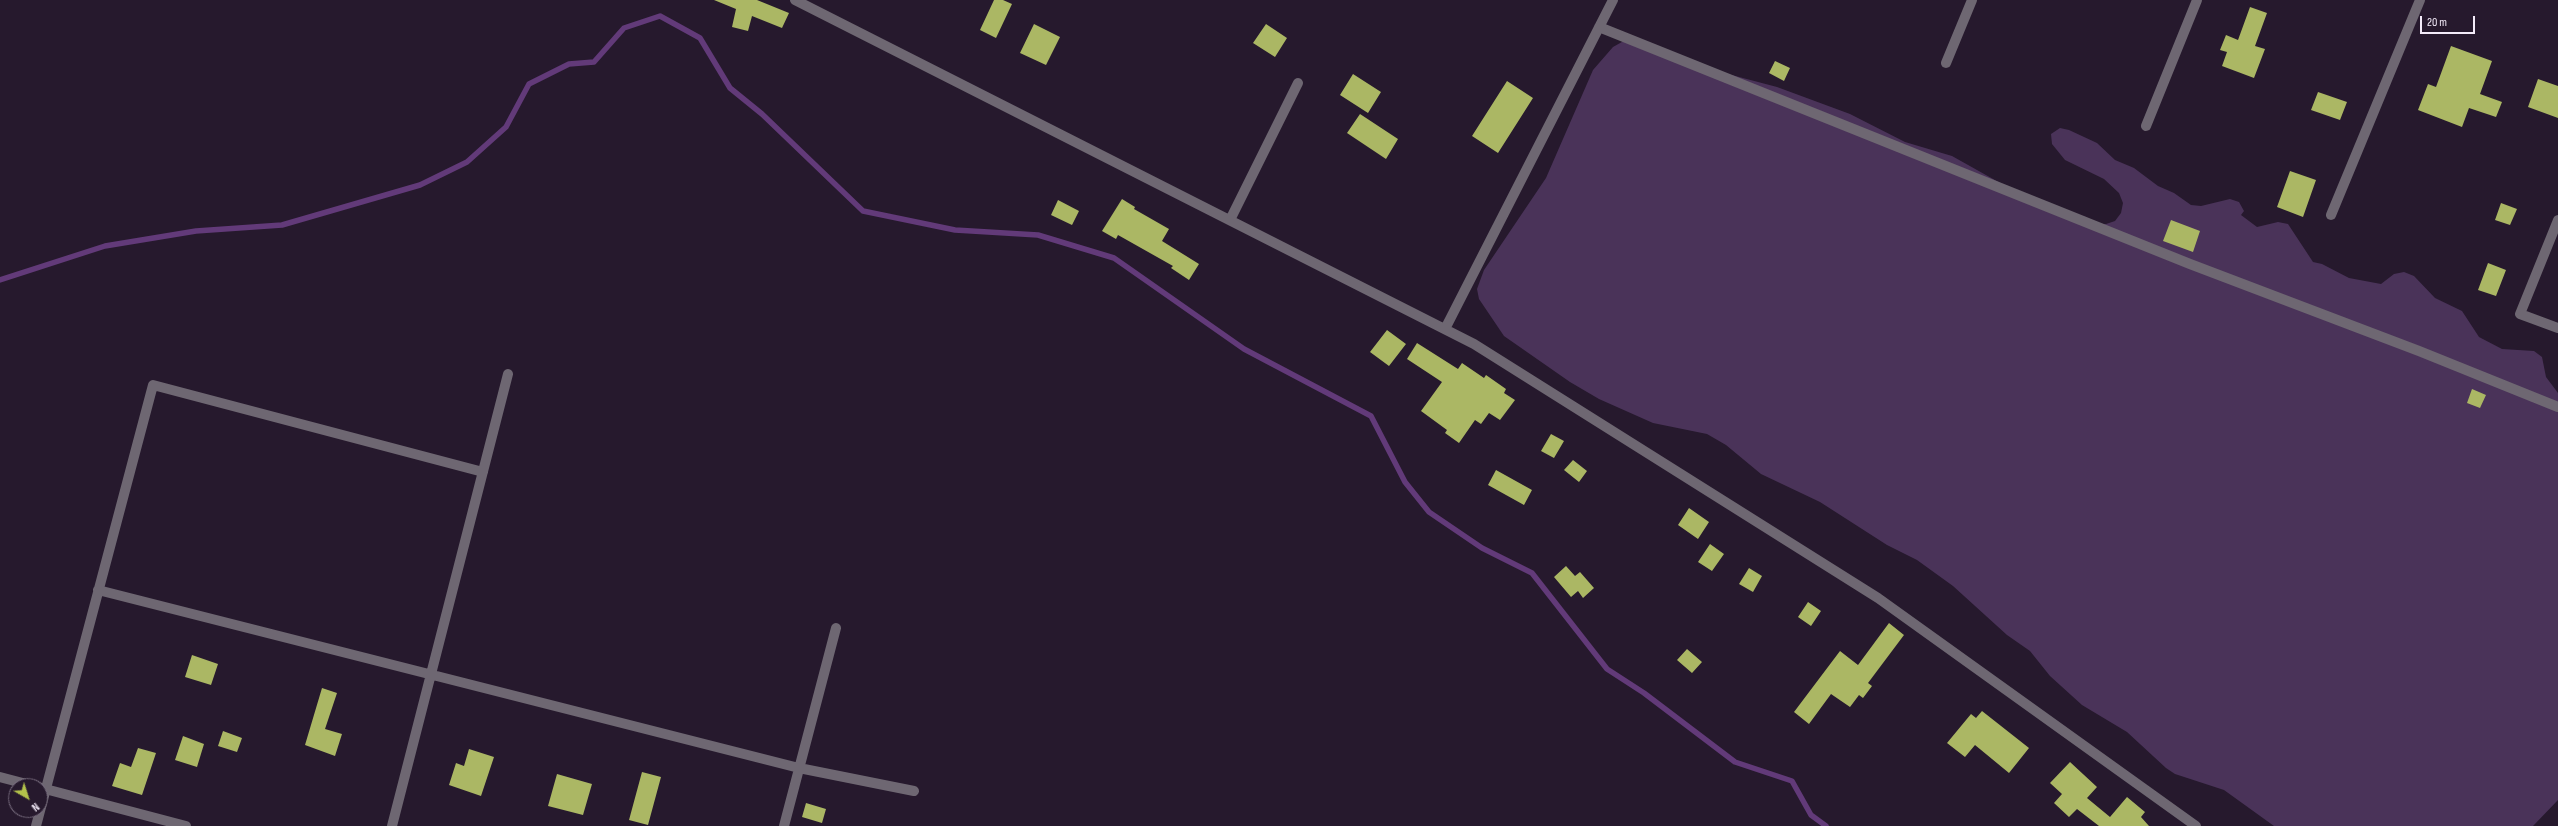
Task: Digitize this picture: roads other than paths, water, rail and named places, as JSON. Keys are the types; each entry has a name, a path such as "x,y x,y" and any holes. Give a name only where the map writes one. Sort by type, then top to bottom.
{"street":[{"path":"795,0 1474,344 1878,598 2196,826"},
{"path":"1445,330 1613,0"},
{"path":"1946,63 1972,0"},
{"path":"2146,126 2196,0"},
{"path":"2331,215 2420,0"},
{"path":"1599,26 2190,264 2419,351 2558,407"},
{"path":"1230,220 1298,83"},
{"path":"2558,220 2520,314 2558,328"},
{"path":"392,826 508,374"},
{"path":"48,779 153,385 483,472"},
{"path":"98,590 431,673 799,768 914,791"},
{"path":"784,826 836,628"},
{"path":"48,788 186,826"}],"waterway":[{"path":"0,280 105,246 196,231 282,225 420,185 467,162 506,127 529,84 569,64 594,62 624,28 660,16 700,38 730,88 762,114 863,211 955,230 1038,235 1114,258 1244,349 1371,416 1405,482 1429,512 1482,548 1532,573 1607,669 1644,693 1735,762 1792,781 1811,815 1826,826"}]}
